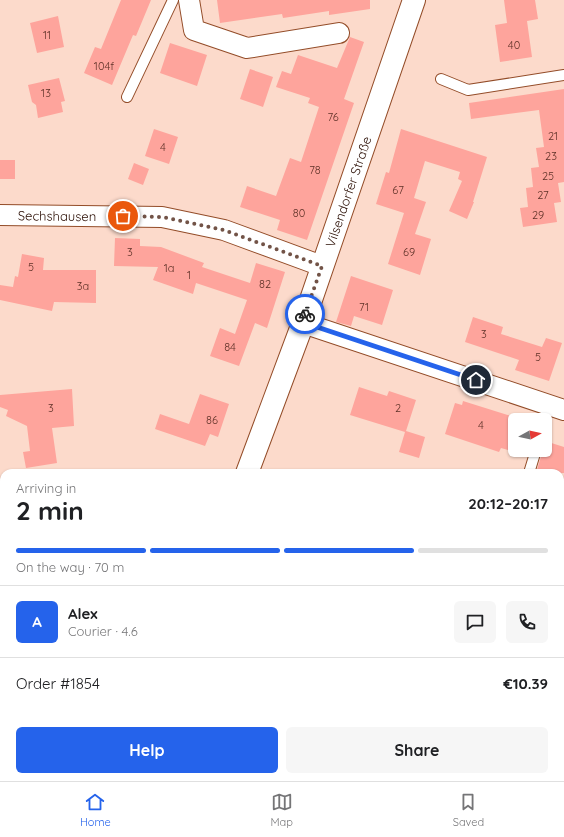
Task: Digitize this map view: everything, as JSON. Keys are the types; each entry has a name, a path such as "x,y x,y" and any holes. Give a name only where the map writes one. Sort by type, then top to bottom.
{"main road":[{"name":"Vilsendorfer Straße","path":"248,469 322,266 414,0"}],"street":[{"path":"189,0 194,30 247,48 339,33"},
{"name":"Sechshausen","path":"0,215 162,217 224,230 322,266"},
{"path":"302,322 552,411"}],"lane":[{"path":"127,97 173,0"},
{"path":"441,79 468,90 564,75"},
{"path":"531,469 534,457"}],"building":[{"path":"121,0 151,0 136,36 133,35 112,85 84,73 95,47 101,49"},
{"path":"217,0 370,0 370,9 329,15 329,11 283,18 282,14 220,23"},
{"path":"504,0 535,0 538,19 527,21 532,57 500,62 495,25 507,23"},
{"path":"58,16 64,47 37,53 30,23"},
{"path":"350,37 364,42 344,99 354,103 307,240 277,230 280,220 240,207 247,186 276,196 290,158 301,162 319,107 308,103 310,98 276,87 282,71 291,74 298,55 337,68"},
{"path":"170,43 207,55 197,86 160,73"},
{"path":"250,69 273,77 263,107 240,99"},
{"path":"59,78 65,101 61,102 63,112 38,118 36,105 32,102 28,85"},
{"path":"564,89 564,182 558,183 561,202 554,203 557,222 523,227 520,208 528,207 526,188 533,187 531,168 539,167 536,148 544,147 539,110 471,119 469,103"},
{"path":"154,129 178,137 169,164 145,156"},
{"path":"401,129 487,157 474,202 467,219 449,211 462,181 458,179 460,172 425,161 414,198 426,202 415,234 431,239 420,275 388,264 404,213 376,204 386,172 389,173"},
{"path":"0,160 15,160 15,179 0,179"},
{"path":"134,163 149,169 143,185 128,179"},
{"path":"115,238 140,239 140,246 161,247 204,263 202,267 250,283 256,263 285,272 267,328 255,323 239,366 210,356 220,328 235,334 247,300 196,283 193,294 153,280 158,267 114,266"},
{"path":"22,254 44,258 43,270 96,270 96,303 54,302 52,311 0,300 0,285 13,287 15,276 18,277"},
{"path":"351,276 393,290 382,325 354,316 351,326 336,322"},
{"path":"473,317 503,327 501,334 542,347 546,338 562,343 549,381 515,370 519,360 465,342"},
{"path":"359,387 387,396 389,391 416,400 406,431 425,437 419,458 399,452 405,432 350,415"},
{"path":"72,389 74,426 52,428 57,463 26,468 23,452 30,451 27,426 6,416 8,410 0,407 0,395"},
{"path":"200,394 229,404 218,437 210,434 205,446 155,429 160,414 189,424"},
{"path":"463,401 508,415 508,450 501,448 499,452 445,434 455,403 462,405"},
{"path":"552,443 564,447 564,469 537,469 541,457 552,457"}],"way so far":[{"path":"123,216 162,217 224,230 322,266 305,314"}],"route":[{"path":"305,314 302,322 476,380"}]}
